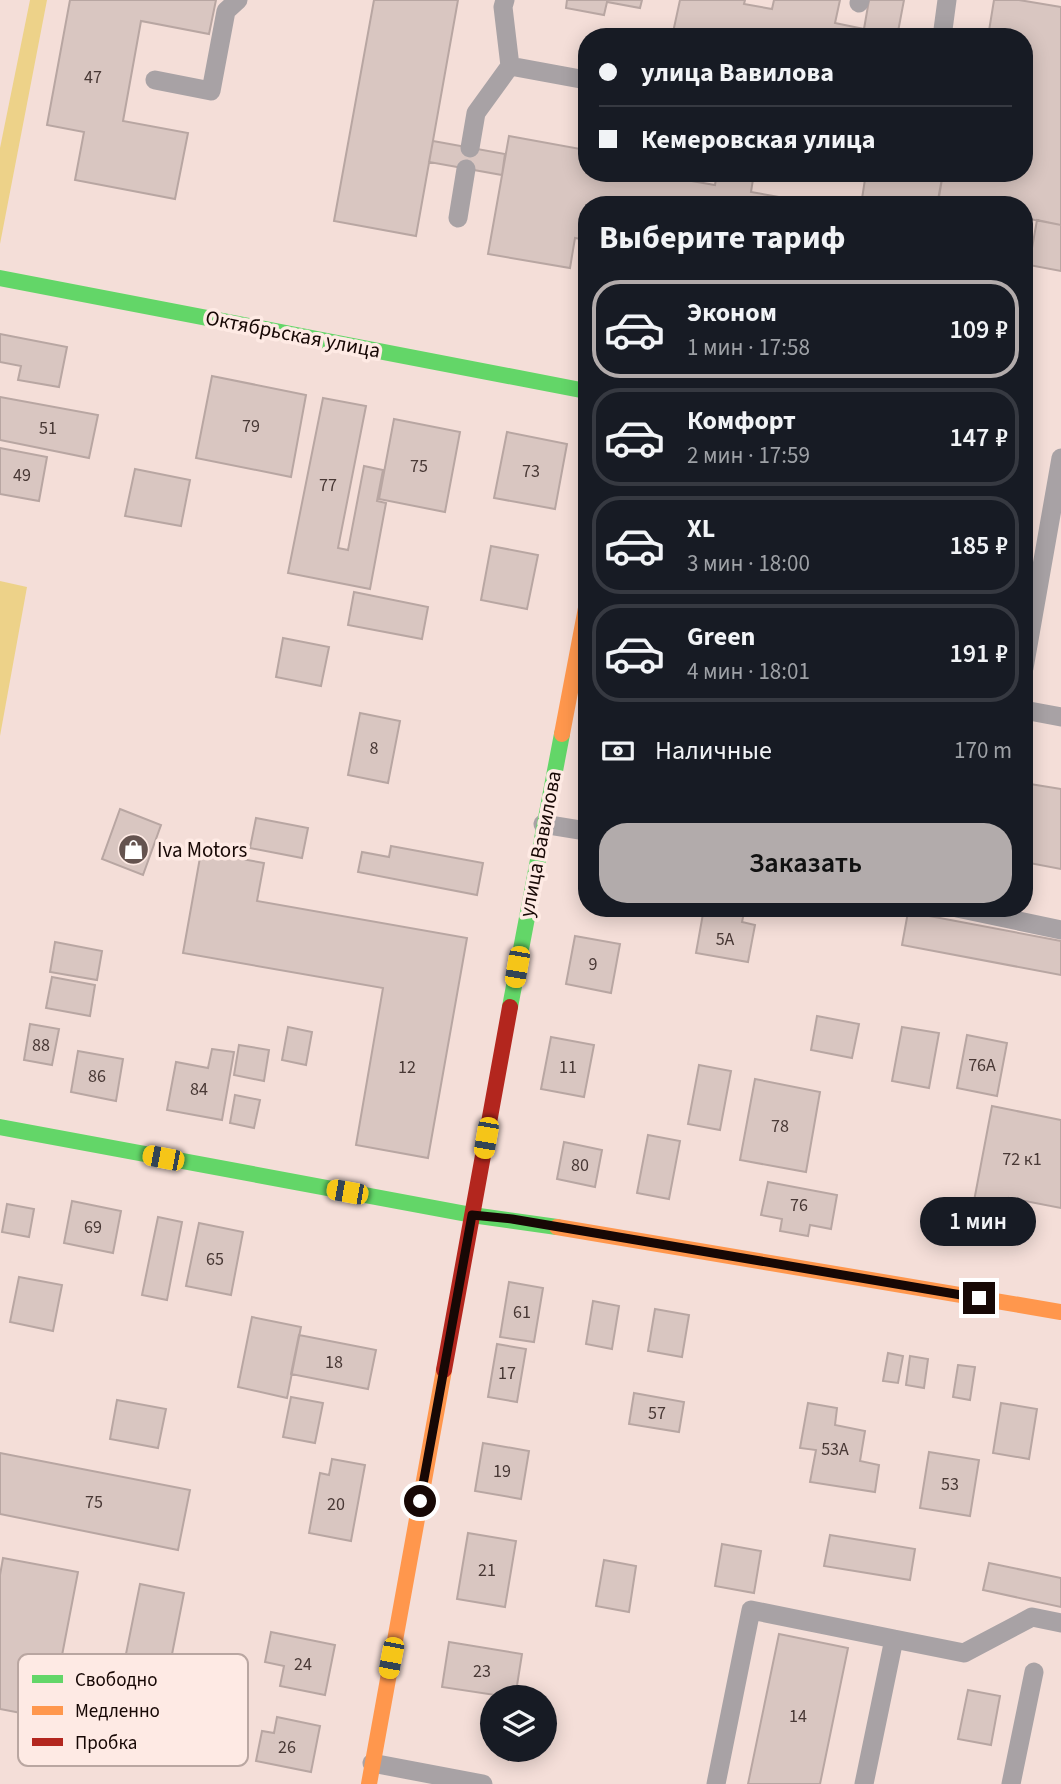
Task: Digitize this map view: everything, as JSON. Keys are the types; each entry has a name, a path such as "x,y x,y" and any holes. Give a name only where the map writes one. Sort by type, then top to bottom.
{"street":[{"name":"Октябрьская улица","path":"0,278 578,389"},
{"name":"улица Вавилова","path":"369,1784 543,824 578,648"},
{"path":"0,1127 472,1215 512,1219 1061,1312"}],"lane":[{"path":"155,80 211,91 226,11 238,0"},
{"path":"470,148 476,113 510,66 503,7 505,0"},
{"path":"943,28 947,0"},
{"path":"510,66 578,79"},
{"path":"458,218 466,169"},
{"path":"1033,617 1061,458"},
{"path":"1033,712 1061,717"},
{"path":"543,824 578,830"},
{"path":"1000,917 1061,930"},
{"path":"716,1784 751,1610 964,1653 1032,1617 1061,1623"},
{"path":"864,1784 894,1639"},
{"path":"1011,1784 1034,1672"},
{"path":"372,1763 483,1784"}],"shaded area":[{"path":"30,0 47,0 0,244 0,148"},
{"path":"0,581 27,587 0,736"}],"building":[{"path":"70,0 216,0 209,34 141,21 123,121 188,133 175,199 75,180 84,132 47,125"},
{"path":"374,0 458,0 416,236 334,221"},
{"path":"567,0 642,0 640,8 607,2 604,15 566,8"},
{"path":"680,0 745,0 744,4 772,9 774,0 840,0 835,23 859,28 674,28"},
{"path":"869,0 904,0 899,28 864,28"},
{"path":"994,0 1019,0 1061,7 1061,225 1033,220 1033,196 939,196 942,182 1033,182 1033,28 989,28"},
{"path":"509,136 578,149 578,182 698,182 715,185 716,182 753,182 751,192 773,196 578,196 578,239 575,238 570,268 488,254"},
{"path":"433,141 505,154 502,175 429,162"},
{"path":"865,182 941,182 939,196 862,196"},
{"path":"1037,220 1061,225 1061,271 1033,266"},
{"path":"0,334 67,347 59,387 18,380 21,366 0,362"},
{"path":"212,376 306,395 291,477 196,458"},
{"path":"0,397 98,415 89,458 0,440"},
{"path":"323,398 366,406 338,548 348,550 364,466 383,470 377,501 386,503 370,589 288,573"},
{"path":"394,419 460,432 445,512 379,499"},
{"path":"507,432 567,444 555,509 494,498"},
{"path":"0,448 47,457 39,501 0,494"},
{"path":"135,469 190,480 181,526 125,516"},
{"path":"491,546 538,555 527,609 481,600"},
{"path":"354,592 428,607 422,639 348,625"},
{"path":"283,638 329,647 321,686 276,677"},
{"path":"360,713 400,721 388,783 348,775"},
{"path":"1033,784 1061,789 1061,869 1033,864"},
{"path":"120,809 161,825 143,875 102,859"},
{"path":"256,818 308,828 302,858 250,848"},
{"path":"391,846 483,863 477,895 358,872 362,852 389,857"},
{"path":"201,852 264,863 257,901 467,938 428,1158 356,1145 383,988 183,953"},
{"path":"702,917 743,917 742,922 755,925 748,962 696,953"},
{"path":"907,917 934,917 1061,941 1061,975 902,945"},
{"path":"575,936 620,944 611,993 566,984"},
{"path":"55,942 102,951 97,980 50,972"},
{"path":"52,977 95,985 90,1016 46,1008"},
{"path":"817,1016 859,1024 852,1058 811,1050"},
{"path":"30,1024 59,1029 52,1065 24,1060"},
{"path":"288,1027 312,1032 306,1065 282,1060"},
{"path":"902,1027 939,1033 929,1088 892,1081"},
{"path":"967,1035 1007,1043 997,1096 957,1088"},
{"path":"551,1037 594,1045 584,1097 541,1089"},
{"path":"239,1045 269,1050 264,1081 234,1075"},
{"path":"212,1049 234,1052 222,1120 167,1110 176,1062 208,1068"},
{"path":"78,1051 123,1059 116,1101 71,1092"},
{"path":"699,1065 731,1071 720,1130 688,1124"},
{"path":"755,1079 820,1092 806,1172 740,1160"},
{"path":"235,1095 260,1100 254,1128 230,1123"},
{"path":"992,1106 1061,1120 1061,1208 1009,1198 1008,1206 992,1204 989,1220 971,1217"},
{"path":"648,1135 680,1141 669,1199 637,1193"},
{"path":"564,1142 602,1150 595,1187 557,1179"},
{"path":"768,1182 837,1195 831,1229 810,1225 808,1236 780,1231 782,1219 761,1215"},
{"path":"72,1201 121,1211 113,1253 64,1243"},
{"path":"7,1204 34,1209 29,1237 2,1232"},
{"path":"158,1217 182,1222 167,1300 142,1295"},
{"path":"199,1223 243,1232 231,1295 186,1286"},
{"path":"19,1277 62,1285 53,1331 10,1322"},
{"path":"509,1282 543,1288 534,1342 500,1337"},
{"path":"593,1301 619,1306 612,1349 586,1344"},
{"path":"655,1309 689,1315 682,1357 648,1351"},
{"path":"252,1317 301,1327 287,1398 238,1387"},
{"path":"299,1335 376,1350 368,1389 291,1374"},
{"path":"497,1344 526,1349 517,1402 488,1397"},
{"path":"888,1353 903,1356 898,1383 883,1381"},
{"path":"910,1356 928,1359 924,1388 906,1385"},
{"path":"958,1365 975,1367 970,1400 953,1397"},
{"path":"634,1393 684,1402 679,1432 629,1424"},
{"path":"291,1397 323,1403 315,1443 283,1437"},
{"path":"117,1400 166,1409 158,1448 110,1439"},
{"path":"808,1403 837,1408 835,1425 865,1431 860,1461 879,1465 875,1492 810,1482 816,1450 800,1448"},
{"path":"1001,1403 1037,1409 1029,1459 993,1453"},
{"path":"483,1443 529,1451 521,1499 475,1491"},
{"path":"929,1452 979,1460 970,1516 920,1508"},
{"path":"0,1453 190,1490 178,1550 0,1514"},
{"path":"332,1459 365,1465 351,1541 309,1533 320,1473 329,1475"},
{"path":"468,1533 516,1541 505,1607 457,1599"},
{"path":"830,1535 915,1549 910,1580 824,1566"},
{"path":"722,1544 761,1551 754,1593 715,1586"},
{"path":"3,1558 78,1572 62,1654 18,1654 18,1712 0,1709 0,1575"},
{"path":"604,1560 636,1566 629,1612 596,1606"},
{"path":"989,1563 1061,1578 1061,1607 983,1590"},
{"path":"140,1584 184,1593 172,1654 126,1654"},
{"path":"271,1632 335,1645 325,1695 280,1686 284,1666 265,1662"},
{"path":"779,1634 848,1648 820,1784 748,1784"},
{"path":"449,1642 522,1654 517,1685 480,1685 480,1693 442,1687"},
{"path":"968,1690 1000,1696 991,1745 958,1739"},
{"path":"277,1717 320,1726 311,1772 256,1761 262,1731 274,1733"}],"traffic: fast":[{"path":"0,278 578,389"},
{"path":"510,1007 562,734"},
{"path":"0,1127 472,1215 557,1227"}],"traffic: slow":[{"path":"562,734 578,650"},
{"path":"557,1227 1061,1312"},
{"path":"369,1784 444,1370"}],"traffic: jam":[{"path":"444,1370 510,1007"}],"place":[{"name":"Iva Motors","path":"134,850"}],"route":[{"path":"420,1501 472,1215 512,1219 979,1298"}]}
